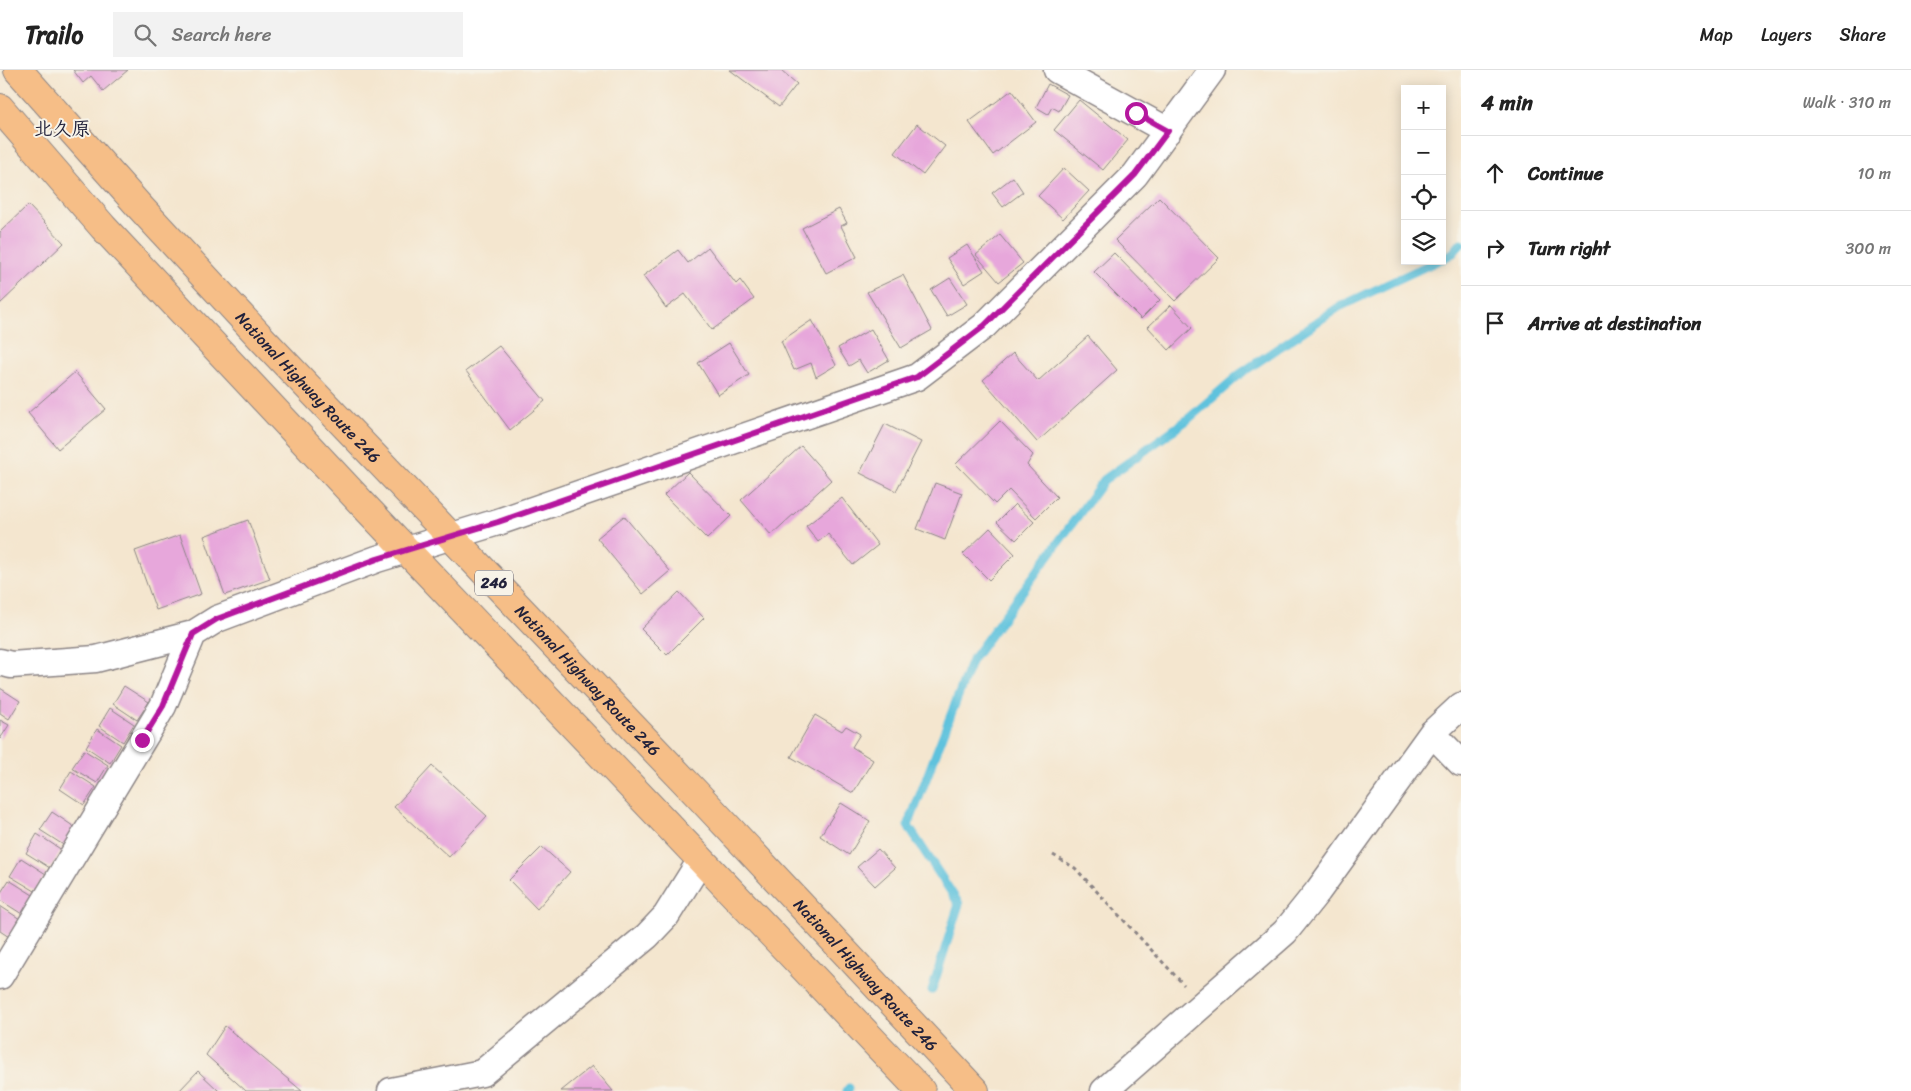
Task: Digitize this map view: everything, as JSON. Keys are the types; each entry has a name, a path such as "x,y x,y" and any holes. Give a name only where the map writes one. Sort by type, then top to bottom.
{"highway":[{"name":"National Highway Route 246","path":"18,70 165,234 450,537 702,799 975,1091"},
{"name":"246","path":"0,108 103,227 406,550 921,1091"}],"street":[{"path":"1057,70 1168,131"},
{"path":"0,662 11,665 96,659 193,634 217,619 377,559 450,537 917,377 984,326 1135,175 1212,70"},
{"path":"0,976 163,706 193,634"},
{"path":"1104,1091 1284,932 1318,891 1432,733 1461,706"},
{"path":"1432,733 1461,763"},
{"path":"391,1091 482,1073 647,936 666,916 701,860"}],"path":[{"path":"1053,855 1075,868 1203,1005"}],"building":[{"path":"73,70 128,70 103,91 91,76 83,83"},
{"path":"730,70 781,70 797,84 779,107"},
{"path":"1048,84 1068,95 1059,111 1052,107 1048,114 1036,107"},
{"path":"1012,90 1036,122 993,155 969,122"},
{"path":"1079,100 1128,140 1103,170 1054,130"},
{"path":"917,124 945,146 923,175 895,153"},
{"path":"1064,168 1089,191 1063,219 1038,196"},
{"path":"1013,177 1023,192 1003,207 992,193"},
{"path":"1159,197 1219,258 1175,301 1115,240"},
{"path":"28,205 64,243 0,304 0,232"},
{"path":"839,209 847,223 841,226 857,257 826,273 802,228"},
{"path":"1000,235 1023,263 999,282 976,255"},
{"path":"967,245 984,271 964,284 947,258"},
{"path":"708,247 736,284 740,280 754,299 712,330 685,294 666,308 643,276 678,250 688,263"},
{"path":"1114,253 1160,300 1141,319 1094,272"},
{"path":"903,275 932,330 901,348 867,292"},
{"path":"950,278 967,304 947,316 931,290"},
{"path":"1171,305 1192,328 1169,350 1148,327"},
{"path":"812,320 836,365 816,377 811,363 794,370 781,341"},
{"path":"871,329 889,360 867,373 859,360 849,366 838,348"},
{"path":"1088,336 1117,370 1037,442 983,380 1013,353 1038,381"},
{"path":"729,343 749,375 718,395 698,363"},
{"path":"499,346 545,401 510,430 466,371"},
{"path":"75,372 106,409 58,449 28,413"},
{"path":"1000,421 1033,455 1027,465 1057,497 1036,518 1009,490 995,504 956,464"},
{"path":"885,424 921,442 896,491 860,473"},
{"path":"801,446 831,480 771,535 741,500"},
{"path":"688,472 731,516 707,539 664,495"},
{"path":"935,483 962,493 945,540 917,529"},
{"path":"842,498 878,545 853,565 828,534 818,542 806,526"},
{"path":"1015,504 1034,522 1016,540 997,522"},
{"path":"624,516 670,571 643,594 597,538"},
{"path":"248,520 270,579 225,595 204,536"},
{"path":"990,528 1015,554 989,580 963,554"},
{"path":"180,535 201,594 156,610 135,551"},
{"path":"679,592 704,618 667,655 641,629"},
{"path":"124,686 149,702 137,720 113,704"},
{"path":"0,688 20,701 9,719 0,713"},
{"path":"110,708 134,724 123,742 99,726"},
{"path":"815,715 842,731 846,726 860,734 852,747 873,760 853,793 791,757"},
{"path":"0,720 9,725 0,739"},
{"path":"97,729 121,745 110,763 86,747"},
{"path":"84,750 108,765 97,783 72,768"},
{"path":"432,766 487,816 449,857 394,807"},
{"path":"71,771 96,787 84,805 60,789"},
{"path":"841,803 870,821 849,855 820,836"},
{"path":"52,812 76,828 65,846 40,830"},
{"path":"37,834 62,850 50,868 26,853"},
{"path":"542,847 570,872 537,909 509,880"},
{"path":"878,849 895,868 875,886 857,867"},
{"path":"21,858 46,874 35,891 10,876"},
{"path":"9,880 33,895 22,914 0,900 0,894"},
{"path":"0,906 20,919 9,937 0,931"},
{"path":"225,1026 302,1091 246,1091 206,1055"},
{"path":"592,1066 613,1091 561,1091"},
{"path":"198,1071 219,1091 179,1091"}],"waterway":[{"path":"1446,257 1453,253 1461,243"},
{"path":"932,990 959,904 908,826 972,660 1104,480 1187,420 1240,374 1339,307 1428,265"}],"district":[{"name":"北久原","path":"62,128"}],"route":[{"path":"142,740 163,706 193,634 217,619 377,559 498,522 917,377 984,326 1135,175 1168,131 1136,113"}]}
